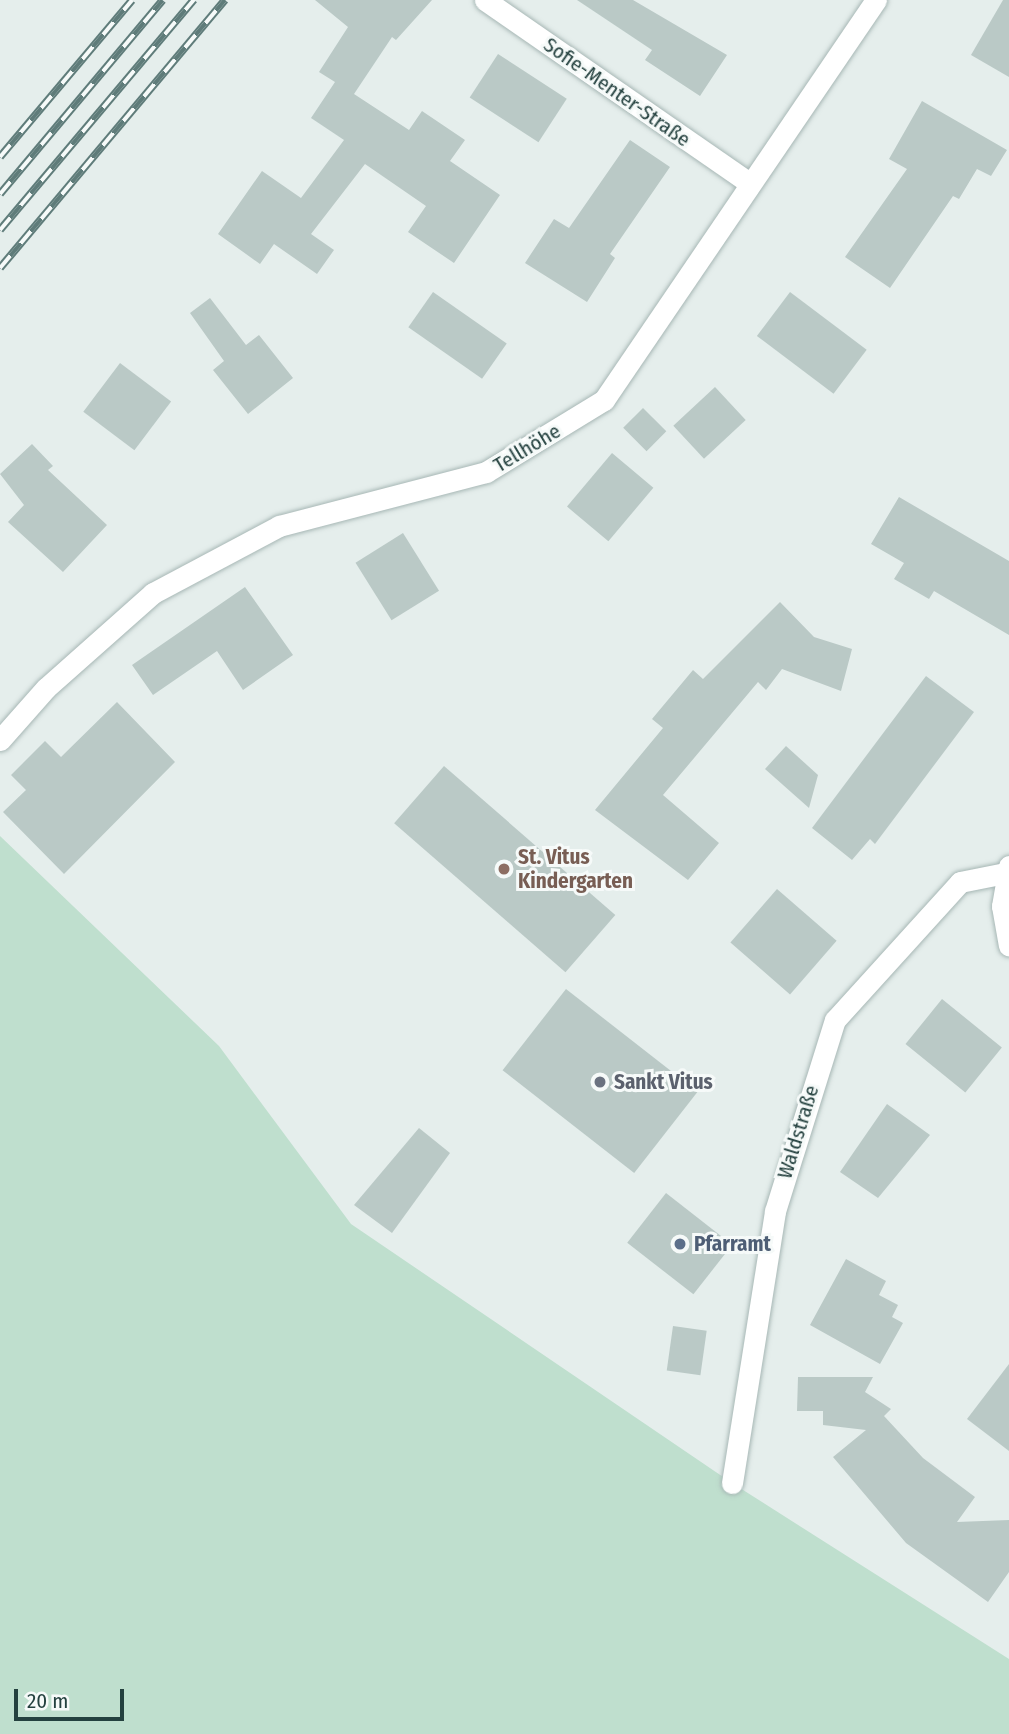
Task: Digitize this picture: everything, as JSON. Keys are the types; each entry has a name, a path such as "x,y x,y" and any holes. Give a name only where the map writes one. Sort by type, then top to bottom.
{"street":[{"name":"Sofie-Menter-Straße","path":"485,0 750,183"},
{"name":"Tellhöhe","path":"0,740 46,688 153,593 279,526 486,472 604,400 876,0"},
{"path":"1007,869 1002,905 1009,945"},
{"name":"Waldstraße","path":"732,1483 775,1211 835,1020 960,882 1007,869"}],"green space":[{"path":"0,836 219,1046 351,1224 732,1483 1009,1659 1009,1734 0,1734"}],"building":[{"path":"315,0 432,0 396,40 392,37 354,94 409,130 422,111 465,140 450,161 500,195 454,263 408,232 426,206 365,164 311,234 334,250 317,274 274,244 260,264 218,234 262,171 301,198 344,140 311,118 335,82 319,72 348,27"},
{"path":"577,0 633,0 727,55 700,96 645,60 652,50"},
{"path":"1003,0 1009,0 1009,77 971,55"},
{"path":"498,54 567,99 538,142 470,98"},
{"path":"922,101 1007,150 991,176 977,169 959,199 953,196 890,288 845,257 907,169 889,159"},
{"path":"630,140 670,167 610,254 615,258 587,302 525,263 554,219 569,228"},
{"path":"433,292 507,344 482,379 408,327"},
{"path":"790,292 867,350 834,394 757,336"},
{"path":"210,298 246,345 259,335 293,378 248,414 213,370 224,361 190,313"},
{"path":"120,363 171,402 134,450 83,412"},
{"path":"715,387 746,420 704,459 673,426"},
{"path":"643,408 666,431 647,451 623,428"},
{"path":"32,444 53,466 48,470 107,525 63,572 8,522 24,505 0,474"},
{"path":"612,453 653,488 608,541 567,507"},
{"path":"899,497 1009,561 1009,635 934,591 929,599 894,579 904,563 871,544"},
{"path":"403,533 439,591 392,620 356,563"},
{"path":"245,587 293,655 243,690 217,651 153,695 132,665"},
{"path":"780,602 814,637 852,649 841,691 782,669 766,690 758,682 663,795 719,843 688,880 595,810 663,728 652,719 693,670 703,679"},
{"path":"926,676 974,712 875,844 870,839 852,860 812,828"},
{"path":"117,702 175,762 64,874 3,812 26,790 11,775 45,741 61,757"},
{"path":"786,746 818,775 809,808 765,769"},
{"name":"St. Vitus Kindergarten","path":"444,766 615,915 565,972 394,823"},
{"path":"777,889 837,941 790,994 730,943"},
{"name":"Sankt Vitus","path":"566,989 698,1092 634,1173 503,1070"},
{"path":"942,999 1002,1047 965,1093 905,1044"},
{"path":"887,1104 930,1135 878,1198 840,1172"},
{"path":"419,1128 450,1153 392,1233 354,1205"},
{"name":"Pfarramt","path":"666,1193 732,1245 693,1294 627,1243"},
{"path":"846,1259 886,1281 879,1295 898,1305 892,1317 903,1323 880,1364 810,1325"},
{"path":"673,1326 707,1331 700,1375 667,1371"},
{"path":"1009,1364 1009,1451 967,1419"},
{"path":"798,1377 873,1377 865,1392 891,1409 884,1416 923,1458 975,1497 957,1522 1009,1520 1009,1572 988,1602 906,1543 833,1457 866,1430 823,1425 823,1411 797,1411"}],"railway":[{"path":"0,157 132,0"},
{"path":"0,194 163,0"},
{"path":"0,230 194,0"},
{"path":"0,268 225,0"}],"place":[{"name":"St. Vitus Kindergarten","path":"504,869"},
{"name":"Sankt Vitus","path":"600,1082"},
{"name":"Pfarramt","path":"680,1244"}]}
